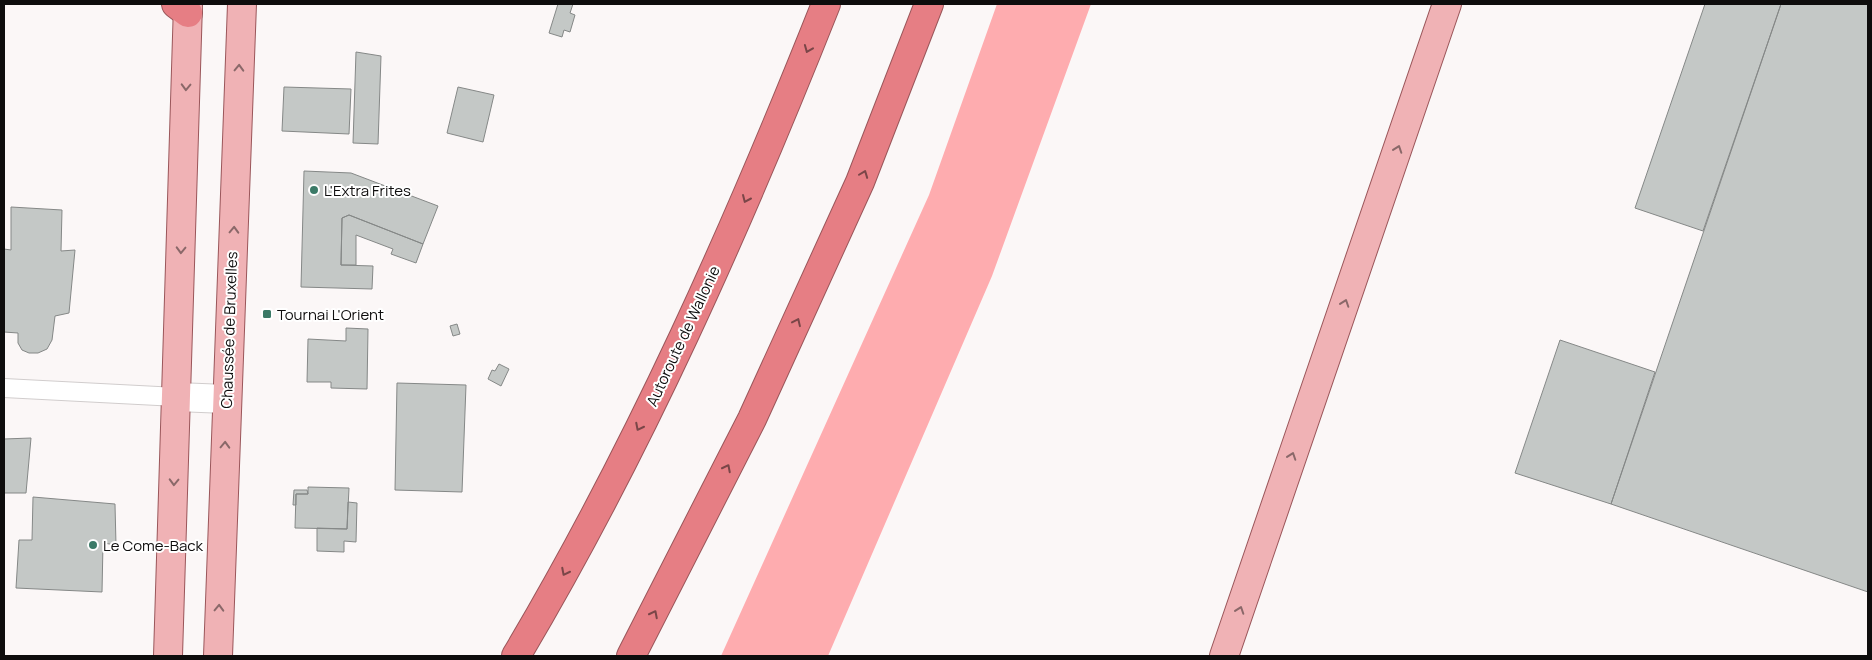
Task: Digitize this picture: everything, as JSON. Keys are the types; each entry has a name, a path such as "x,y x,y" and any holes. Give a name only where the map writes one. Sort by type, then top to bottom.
{"highway":[{"name":"Autoroute de Wallonie","path":"516,656 553,594 670,369 766,155 826,4"},
{"path":"631,656 752,419 780,358 860,182 929,4"}],"main road":[{"name":"Chaussée de Bruxelles","path":"218,656 242,4"},
{"path":"1224,656 1447,4"},
{"path":"168,656 177,397 184,7"}],"street":[{"path":"177,397 226,399"}],"lane":[{"path":"4,388 177,397"}],"shaded area":[{"path":"997,4 1091,4 992,276 828,656 721,656 929,195"}],"building":[{"path":"558,4 573,4 570,13 575,15 570,32 564,30 562,37 549,33"},
{"path":"1705,4 1781,4 1703,231 1635,208"},
{"path":"1781,4 1868,4 1868,592 1611,504"},
{"path":"356,52 381,56 378,144 353,143"},
{"path":"284,87 351,89 349,134 282,131"},
{"path":"458,87 494,95 483,142 447,133"},
{"path":"304,171 351,173 438,206 423,244 349,215 342,218 341,265 373,266 372,289 301,287"},
{"path":"11,207 62,210 61,251 75,250 69,313 55,316 52,340 47,349 38,353 29,353 22,350 18,343 18,333 4,332 4,249 11,250"},
{"path":"349,215 423,244 416,263 391,254 393,249 356,235 356,265 341,265 342,218"},
{"path":"457,324 460,334 453,336 450,326"},
{"path":"346,328 368,329 367,389 331,388 331,382 307,382 308,339 346,341"},
{"path":"1560,340 1655,372 1611,504 1515,473"},
{"path":"499,364 509,369 501,386 488,379 492,370 495,371"},
{"path":"397,383 466,385 462,492 395,490"},
{"path":"31,438 26,493 4,493 4,439"},
{"path":"308,487 349,488 347,529 295,528 296,494 308,494"},
{"path":"294,490 307,490 308,494 296,494 296,505 293,505"},
{"path":"33,497 115,504 116,545 103,543 102,592 16,588 19,540 32,540"},
{"path":"348,502 357,503 356,542 344,541 344,552 317,551 317,528 347,529"}],"place":[{"name":"L'Extra Frites","path":"314,190"},
{"name":"Tournai L'Orient","path":"267,314"},
{"name":"Le Come-Back","path":"93,545"}]}
